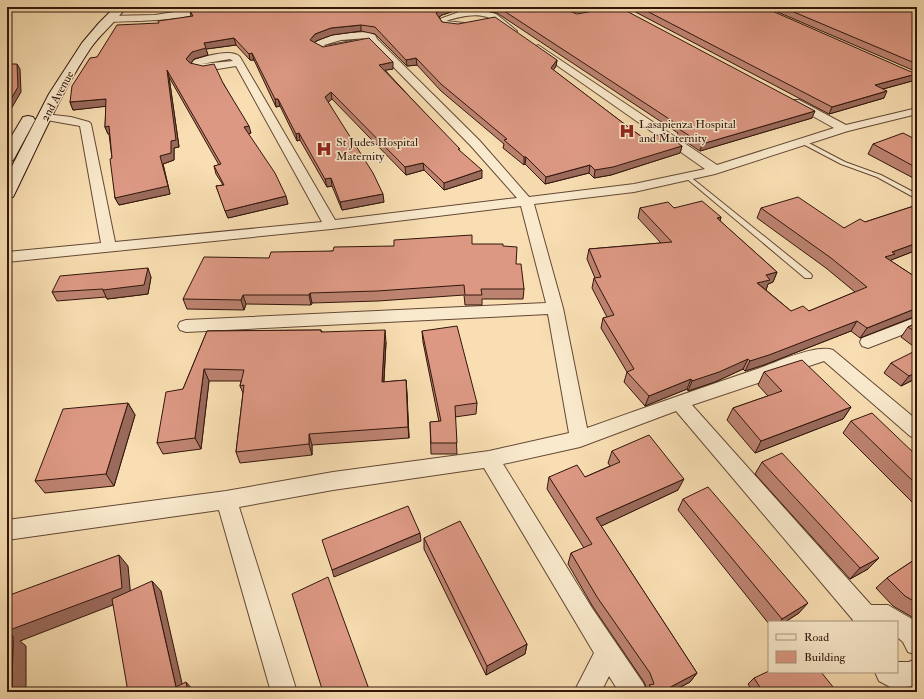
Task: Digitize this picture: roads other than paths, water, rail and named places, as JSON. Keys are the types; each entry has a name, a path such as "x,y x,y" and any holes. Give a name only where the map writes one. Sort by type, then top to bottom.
{"street":[{"name":"2nd Avenue","path":"7,157 77,36 106,13 120,7"},
{"path":"106,13 155,18 205,11 212,7"},
{"path":"574,7 564,11 576,16 596,13"},
{"name":"2nd Avenue","path":"7,193 45,117 77,59 106,13"},
{"path":"496,19 458,26 445,26 440,20 448,17 479,13 496,19 715,170"},
{"path":"372,40 324,49 317,46 321,42 368,35 475,143 526,201 555,308 580,439"},
{"path":"239,63 331,225"},
{"path":"783,96 844,129"},
{"path":"7,257 331,225 634,188 715,170 844,129 917,111"},
{"path":"45,117 72,120 85,124 108,248"},
{"path":"186,326 555,308"},
{"path":"868,342 917,323"},
{"path":"7,530 226,500 333,481 488,459 580,439 679,402 806,359 827,354 917,431"},
{"path":"679,402 865,620 888,617 895,621"},
{"path":"488,459 584,616 634,692"},
{"path":"226,500 284,692"},
{"path":"898,623 912,633 917,643"},
{"path":"587,692 608,652"},
{"path":"889,673 892,675 915,674 917,671"}],"lane":[{"path":"803,142 843,164 879,176 917,197"},
{"path":"688,177 808,276"}],"place":[{"name":"Lasapienza Hospital and Maternity","path":"627,131"},
{"name":"St Judes Hospital Maternity","path":"324,149"}]}
